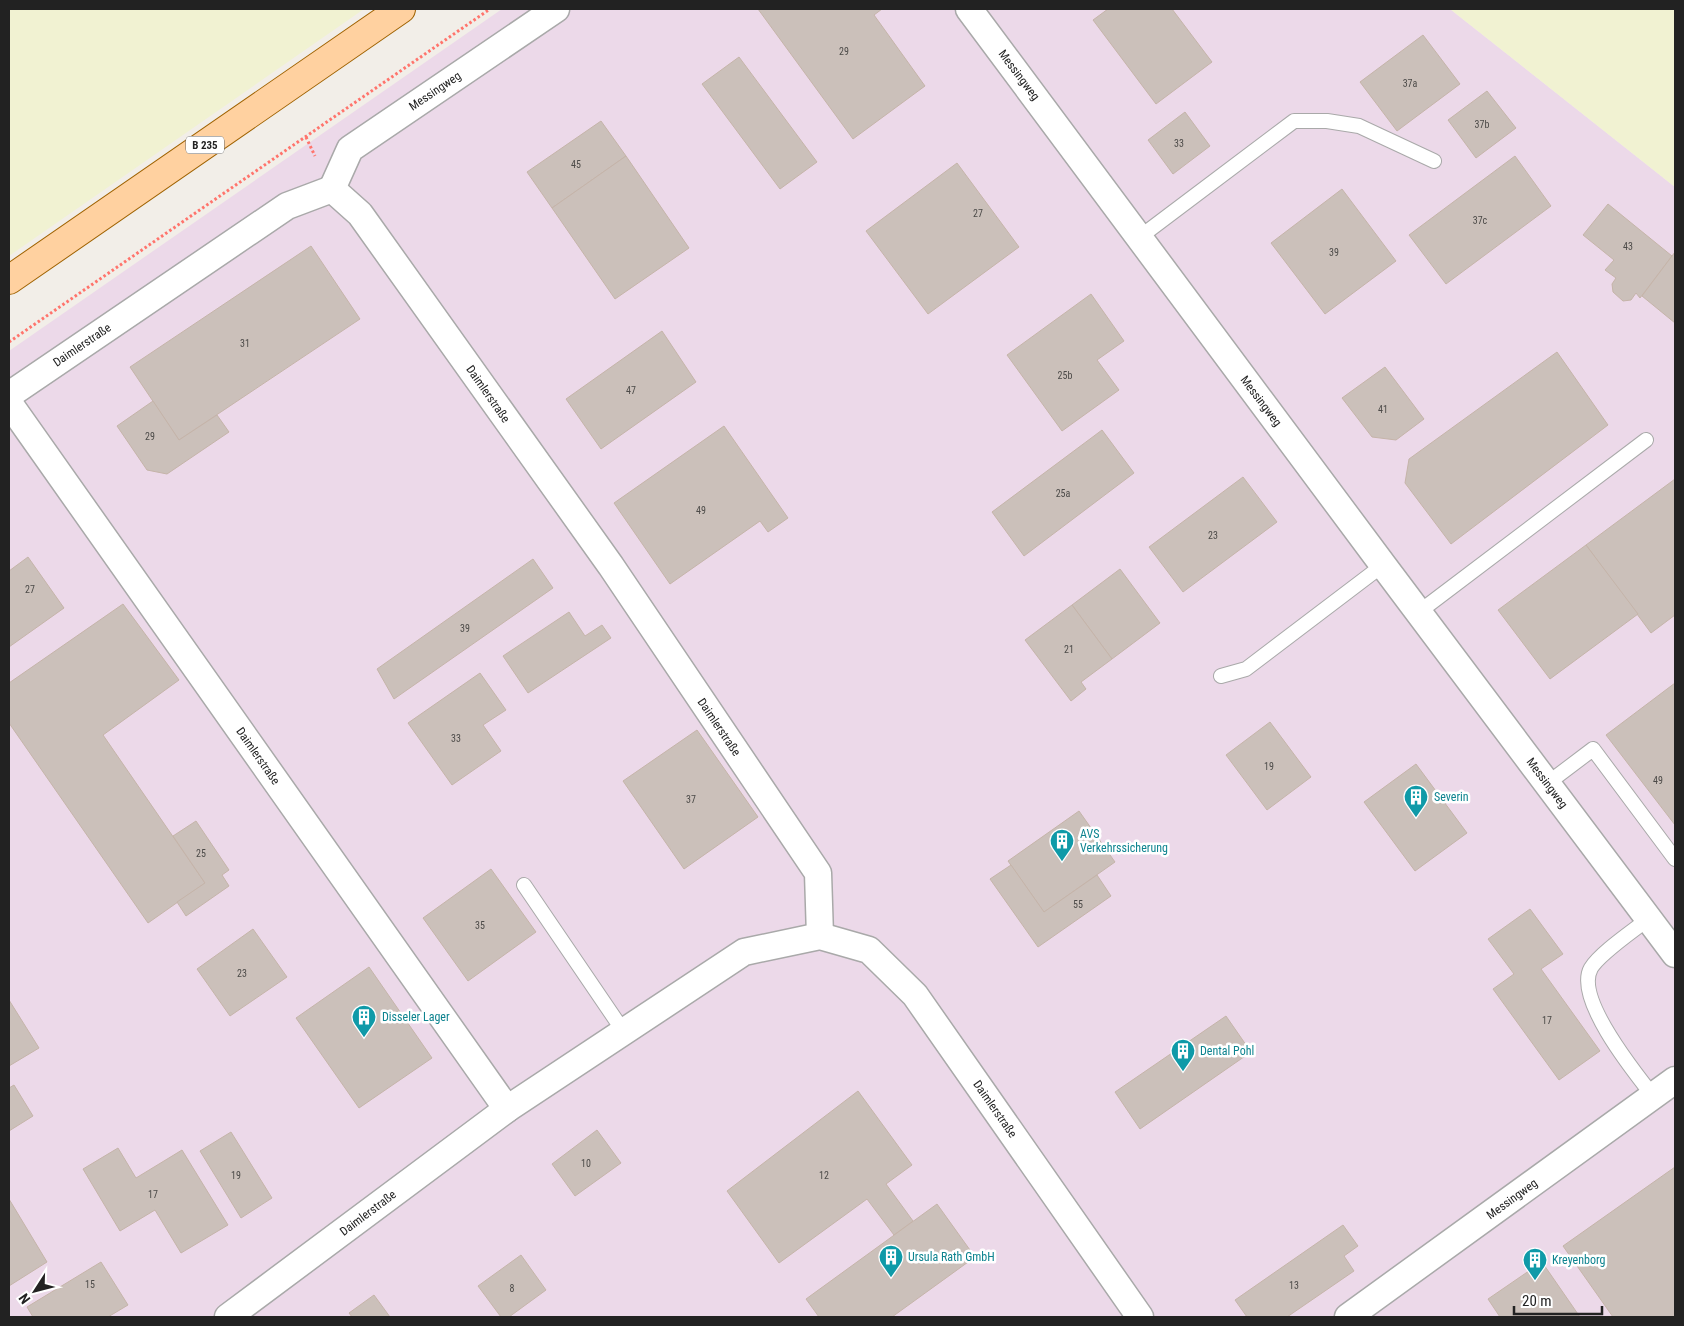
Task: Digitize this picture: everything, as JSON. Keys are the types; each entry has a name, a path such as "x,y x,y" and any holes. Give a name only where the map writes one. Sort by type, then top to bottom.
{"main road":[{"name":"B 235","path":"9,280 401,9"}],"street":[{"name":"Messingweg","path":"332,189 350,149 556,9"},
{"name":"Messingweg","path":"969,9 1675,954"},
{"name":"Daimlerstraße","path":"9,395 287,206 332,189 360,214 611,566 818,873 820,936"},
{"name":"Daimlerstraße","path":"9,402 507,1109"},
{"name":"Daimlerstraße","path":"228,1317 507,1109 744,952 820,936 869,950 915,995 1140,1317"},
{"name":"Messingweg","path":"1348,1317 1675,1080"}],"lane":[{"path":"1140,237 1294,121 1327,121 1359,126 1434,161"},
{"path":"1419,612 1646,440"},
{"path":"1221,676 1246,669 1383,564"},
{"path":"1548,783 1593,749 1675,859"},
{"path":"524,885 624,1032"},
{"path":"1648,918 1603,954 1591,968 1586,981 1589,996 1596,1013 1636,1075 1654,1097"}],"path":[{"path":"9,342 490,9"}],"shaded area":[{"path":"502,9 1450,9 1675,187 1675,1317 9,1317 9,351"}],"green space":[{"path":"9,9 364,9 9,256"},
{"path":"1450,9 1675,9 1675,187"}],"building":[{"path":"758,9 882,9 874,15 925,86 853,139"},
{"path":"1108,9 1172,9 1212,62 1156,104 1093,20"},
{"path":"1423,35 1460,84 1397,131 1360,82"},
{"path":"739,57 817,162 780,189 702,84"},
{"path":"1487,91 1516,128 1476,158 1448,120"},
{"path":"1185,112 1210,146 1173,174 1148,140"},
{"path":"601,121 626,156 552,208 527,172"},
{"path":"626,156 689,248 615,299 552,208"},
{"path":"1515,156 1551,206 1446,284 1409,235"},
{"path":"957,163 1019,247 928,314 866,231"},
{"path":"1342,189 1396,261 1325,314 1271,243"},
{"path":"1608,204 1672,256 1640,298 1636,293 1631,300 1623,301 1613,292 1612,284 1616,278 1605,270 1614,260 1583,235"},
{"path":"311,246 360,319 179,440 130,367"},
{"path":"1675,252 1675,323 1642,296"},
{"path":"1091,294 1124,341 1097,360 1119,390 1062,431 1007,355"},
{"path":"662,331 696,382 601,449 566,399"},
{"path":"1557,352 1608,425 1451,544 1405,483 1409,459"},
{"path":"1385,367 1424,419 1396,440 1372,437 1342,398"},
{"path":"153,401 179,440 217,415 229,432 167,474 147,470 117,426"},
{"path":"724,426 788,518 768,532 760,521 670,584 614,503"},
{"path":"1102,430 1134,473 1024,556 992,512"},
{"path":"1243,477 1277,522 1183,592 1149,547"},
{"path":"1675,479 1675,615 1651,633 1586,545"},
{"path":"1586,545 1638,614 1550,679 1498,610"},
{"path":"28,557 64,608 9,647 9,571"},
{"path":"533,559 553,588 394,699 377,669"},
{"path":"1120,569 1160,623 1112,659 1072,605"},
{"path":"123,604 179,680 103,735 205,883 148,923 9,723 9,683"},
{"path":"1072,605 1112,659 1081,682 1086,689 1071,701 1025,640"},
{"path":"569,612 585,636 602,625 611,638 528,693 503,656"},
{"path":"480,673 506,710 483,725 501,751 452,785 408,723"},
{"path":"1675,683 1675,825 1606,735"},
{"path":"1270,722 1311,777 1267,810 1226,755"},
{"path":"697,730 758,817 684,869 623,781"},
{"name":"Severin","path":"1416,764 1467,833 1415,871 1364,802"},
{"name":"AVS Verkehrssicherung","path":"1079,811 1115,862 1044,912 1008,861"},
{"path":"196,821 229,870 222,875 229,886 186,916 177,902 205,883 173,836"},
{"path":"1011,865 1044,912 1097,875 1111,896 1038,947 990,879"},
{"path":"491,869 536,932 468,981 423,918"},
{"path":"1530,909 1563,954 1541,969 1600,1051 1559,1080 1493,989 1514,974 1488,939"},
{"path":"253,929 287,977 230,1016 197,969"},
{"name":"Disseler Lager","path":"369,967 432,1058 359,1108 296,1018"},
{"path":"9,1000 39,1048 9,1066"},
{"name":"Dental Pohl","path":"1226,1016 1251,1052 1140,1129 1115,1092"},
{"path":"14,1085 33,1116 9,1131 9,1088"},
{"path":"858,1091 912,1165 886,1184 913,1221 894,1235 867,1199 779,1263 727,1191"},
{"path":"597,1130 621,1163 575,1196 552,1164"},
{"path":"231,1132 272,1198 241,1218 200,1151"},
{"path":"118,1148 136,1178 182,1150 228,1225 181,1253 155,1210 120,1231 83,1169"},
{"path":"1675,1167 1675,1317 1613,1317 1563,1246"},
{"path":"9,1199 47,1262 9,1286"},
{"name":"Ursula Rath GmbH","path":"937,1204 975,1257 892,1317 819,1317 806,1299"},
{"path":"1343,1225 1358,1246 1344,1256 1354,1271 1287,1317 1247,1317 1235,1300"},
{"path":"521,1255 546,1290 509,1317 501,1317 478,1286"},
{"path":"101,1262 128,1305 108,1317 33,1317 27,1307"},
{"name":"Kreyenborg","path":"1542,1262 1580,1317 1500,1317 1488,1299"},
{"path":"374,1295 390,1317 352,1317 349,1313"}],"place":[{"name":"Severin","path":"1416,818"},
{"name":"AVS Verkehrssicherung","path":"1062,862"},
{"name":"Disseler Lager","path":"364,1038"},
{"name":"Dental Pohl","path":"1183,1072"},
{"name":"Ursula Rath GmbH","path":"891,1278"},
{"name":"Kreyenborg","path":"1535,1281"}]}
